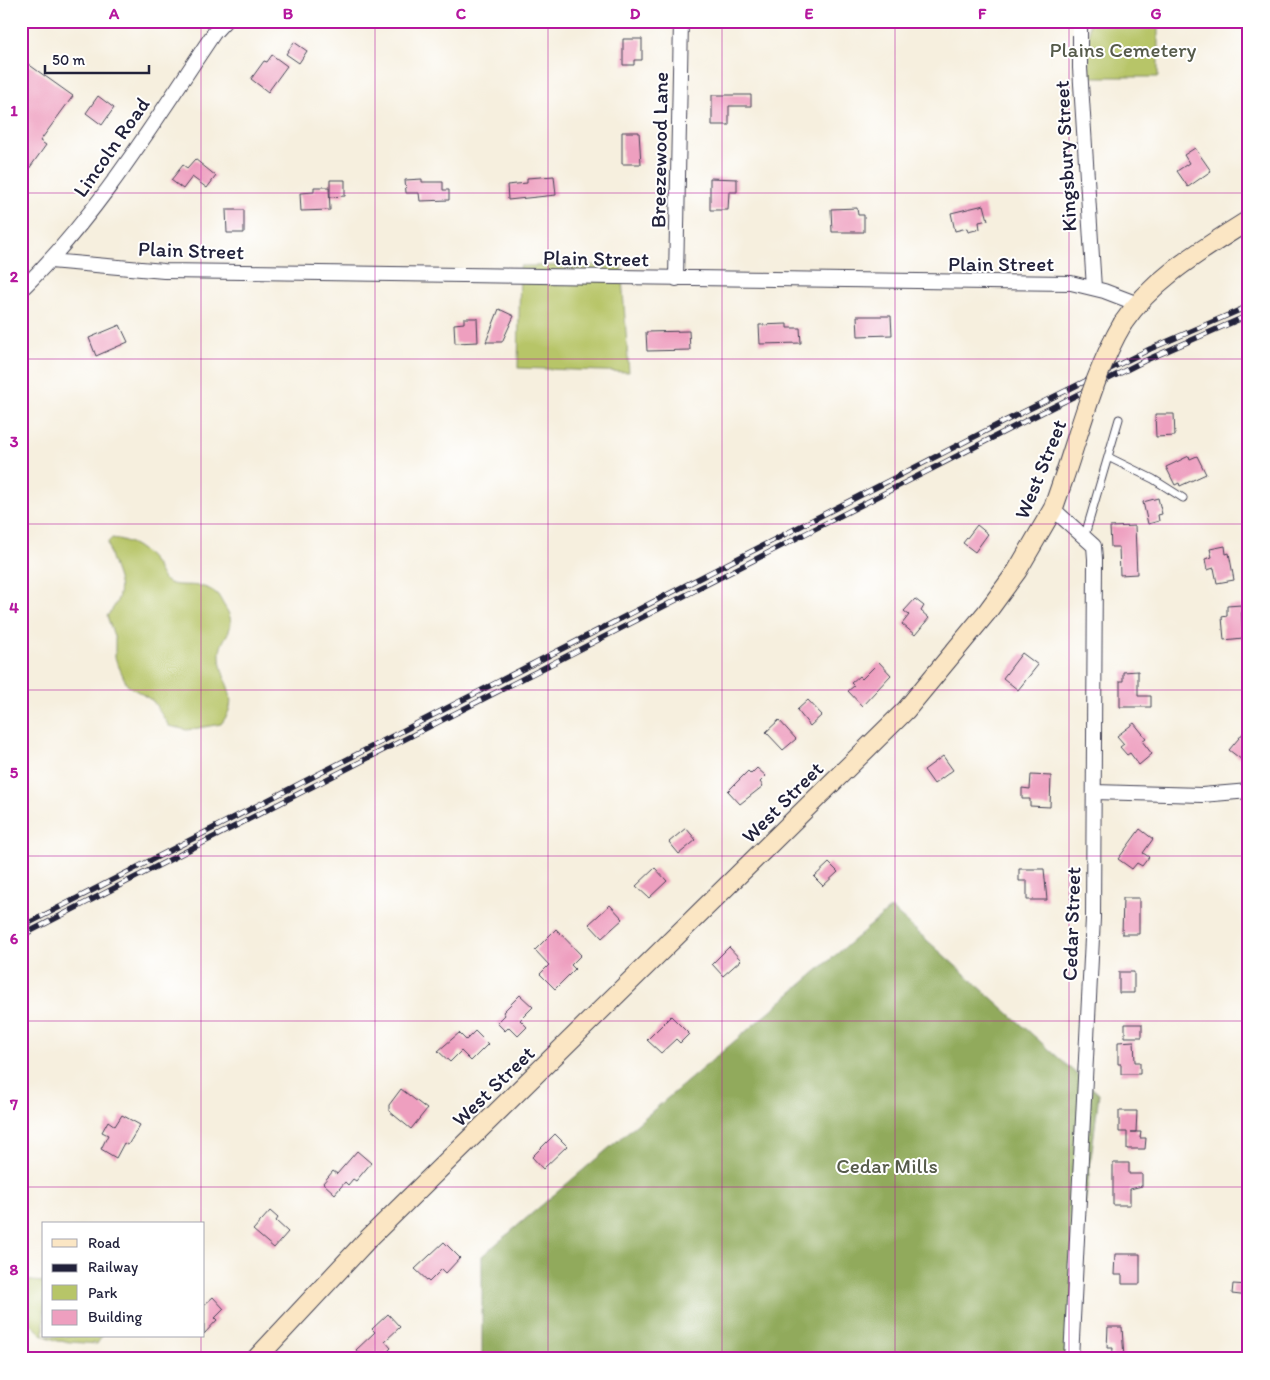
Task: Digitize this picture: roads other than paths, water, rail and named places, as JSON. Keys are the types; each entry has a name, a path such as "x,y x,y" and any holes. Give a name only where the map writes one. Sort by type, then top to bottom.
{"main road":[{"name":"West Street","path":"256,1359 367,1240 906,710 1017,571 1053,509 1095,386 1114,338 1124,323 1138,304 1183,262 1249,220"}],"street":[{"name":"Lincoln Road","path":"21,290 50,261 112,184 214,33 225,21"},
{"name":"Breezewood Lane","path":"676,279 681,21"},
{"name":"Kingsbury Street","path":"1080,21 1080,68 1094,288"},
{"name":"Plain Street","path":"50,261 164,271 1071,283 1094,288 1138,304"},
{"name":"Cedar Street","path":"1053,509 1085,535 1094,546 1095,559 1092,927 1071,1359"},
{"path":"1094,792 1202,795 1249,791"}],"lane":[{"path":"1085,535 1119,419"},
{"path":"1108,457 1153,479 1183,498"}],"railway":[{"path":"21,927 1007,420 1150,349 1249,306"},
{"path":"21,936 1027,420 1144,361 1249,315"}],"park label":[{"name":"Plains Cemetery","path":"1123,49"},
{"name":"Cedar Mills","path":"887,1165"}]}
